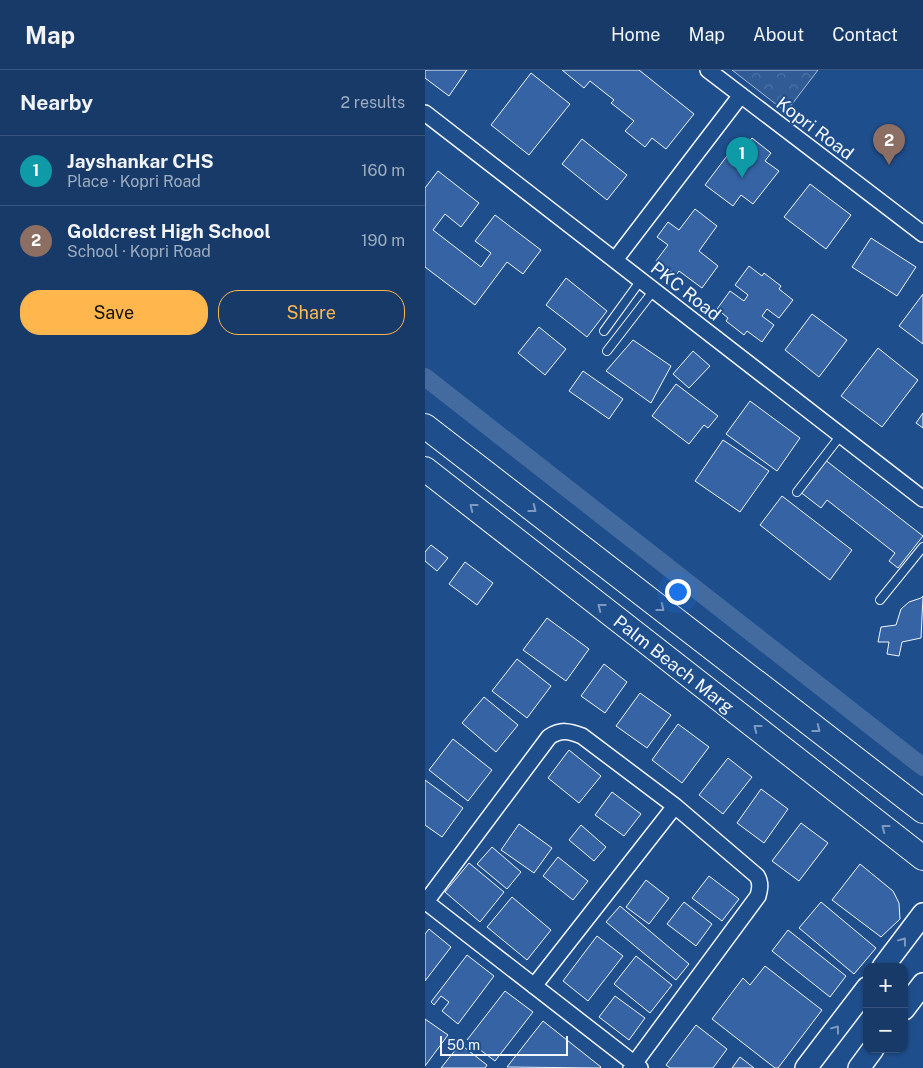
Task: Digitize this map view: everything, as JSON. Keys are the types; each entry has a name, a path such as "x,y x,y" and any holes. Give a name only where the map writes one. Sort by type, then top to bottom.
{"main road":[{"name":"Palm Beach Marg","path":"425,426 923,811"},
{"name":"Palm Beach Marg","path":"425,469 923,858"},
{"path":"886,963 923,914"},
{"path":"905,1008 923,984"},
{"path":"806,1068 863,993"},
{"path":"859,1068 870,1053"}],"street":[{"name":"Kopri Road","path":"708,70 923,234"},
{"path":"615,260 741,96"},
{"name":"PKC Road","path":"425,113 923,499"},
{"path":"569,731 582,736 675,806 757,876 760,882 758,896 635,1066 535,986 425,903 549,737 557,732 569,731"},
{"path":"535,986 675,806"}],"lane":[{"path":"604,331 641,280"},
{"path":"607,351 654,290"},
{"path":"797,492 841,435"},
{"path":"880,600 923,547"}],"green space":[{"path":"732,70 818,70 786,112"}],"building":[{"path":"425,70 467,70 449,96 425,78"},
{"path":"562,70 639,70 694,114 666,149 652,138 645,147 625,131 634,121 611,103 614,100 590,81 584,88"},
{"path":"531,73 570,104 529,155 491,125"},
{"path":"752,138 771,153 765,161 779,171 753,204 741,195 733,206 705,185 736,144 743,150"},
{"path":"582,139 627,175 607,200 562,164"},
{"path":"438,171 479,203 461,227 445,214 433,230 481,267 491,253 475,241 495,215 541,250 523,274 507,262 475,305 425,267 425,188"},
{"path":"810,184 851,215 826,249 784,217"},
{"path":"695,209 717,226 699,251 718,266 702,288 679,271 676,275 656,261 668,245 657,237 668,222 679,230"},
{"path":"871,238 916,267 897,296 852,267"},
{"path":"749,266 762,276 764,273 781,286 779,289 793,300 779,318 767,309 762,316 774,325 762,342 747,331 744,335 726,321 728,318 717,309 730,291 744,301 748,295 735,285"},
{"path":"566,278 607,311 587,337 546,305"},
{"path":"923,294 923,344 899,326"},
{"path":"812,314 847,340 819,377 785,350"},
{"path":"539,327 566,349 545,375 518,353"},
{"path":"633,340 671,366 651,403 606,371"},
{"path":"878,348 918,380 882,427 841,396"},
{"path":"693,351 710,366 689,388 673,374"},
{"path":"583,371 623,399 609,419 569,391"},
{"path":"676,384 718,416 708,428 704,425 689,444 652,416"},
{"path":"750,401 800,438 777,471 726,434"},
{"path":"923,413 923,428 916,423"},
{"path":"723,440 769,471 740,512 695,481"},
{"path":"824,459 923,536 898,568 889,561 895,553 827,500 821,508 799,491"},
{"path":"782,496 852,550 830,580 760,525"},
{"path":"431,545 448,558 437,571 425,561 425,552"},
{"path":"465,562 493,583 477,605 449,584"},
{"path":"923,596 921,638 902,642 899,656 887,654 889,642 878,642 881,627 896,625 901,609 909,602"},
{"path":"547,618 589,649 566,681 523,650"},
{"path":"517,659 551,686 527,718 492,691"},
{"path":"604,664 627,682 605,713 581,696"},
{"path":"640,693 671,715 647,748 616,726"},
{"path":"484,697 518,725 496,752 462,723"},
{"path":"678,724 709,747 682,783 652,760"},
{"path":"453,739 492,770 468,801 429,770"},
{"path":"569,750 601,776 579,803 548,778"},
{"path":"728,758 752,777 723,814 699,795"},
{"path":"425,780 463,808 442,837 425,825"},
{"path":"761,789 788,809 764,843 737,823"},
{"path":"612,792 641,814 624,836 595,815"},
{"path":"801,823 828,843 799,881 772,861"},
{"path":"519,824 552,848 534,873 501,850"},
{"path":"581,825 606,847 594,861 569,840"},
{"path":"492,847 521,872 507,889 477,864"},
{"path":"558,857 588,881 573,900 543,876"},
{"path":"469,863 504,892 480,922 445,892"},
{"path":"860,864 893,891 899,903 900,919 881,937 832,900"},
{"path":"709,876 739,899 722,921 692,898"},
{"path":"646,880 669,898 649,924 626,907"},
{"path":"512,897 551,930 527,960 487,927"},
{"path":"684,902 712,924 696,946 667,924"},
{"path":"821,902 876,948 854,974 799,928"},
{"path":"620,906 689,964 676,980 606,922"},
{"path":"429,929 451,947 425,981 425,934"},
{"path":"788,930 846,976 830,997 772,951"},
{"path":"597,936 623,956 588,1001 563,981"},
{"path":"467,955 494,976 458,1024 442,1011 449,1002 441,996 434,1005 431,1002"},
{"path":"636,956 672,985 650,1013 614,984"},
{"path":"765,966 822,1010 778,1068 775,1068 712,1019 743,978 750,985"},
{"path":"505,991 533,1012 495,1061 467,1040"},
{"path":"615,996 645,1018 629,1040 599,1017"},
{"path":"425,1019 448,1035 425,1066"},
{"path":"543,1021 601,1067 507,1067"},
{"path":"696,1025 727,1049 713,1068 670,1068 666,1065"},
{"path":"460,1044 487,1065 485,1068 441,1068"},
{"path":"740,1057 754,1068 732,1068"}],"waterway":[{"path":"425,377 923,767"}],"place":[{"name":"Goldcrest High School","path":"889,165"},
{"name":"Jayshankar CHS","path":"742,178"}]}
